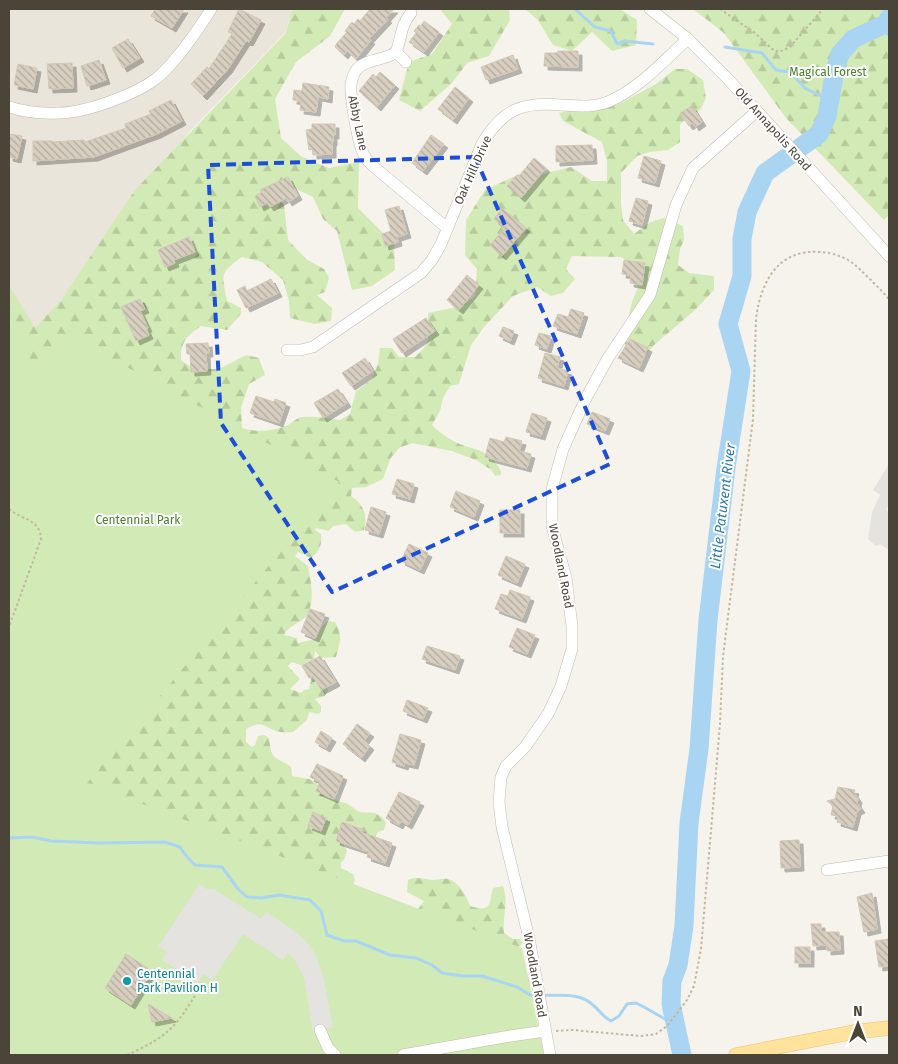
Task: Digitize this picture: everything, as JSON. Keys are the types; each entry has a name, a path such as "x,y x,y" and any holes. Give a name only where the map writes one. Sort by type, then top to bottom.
{"main road":[{"path":"736,1055 826,1037 889,1028"}],"street":[{"path":"9,107 36,113 60,113 97,106 140,89 159,76 184,47 211,9"},
{"name":"Old Annapolis Road","path":"650,9 688,39 757,111 889,256"},
{"path":"406,62 396,52 404,21 411,13"},
{"name":"Oak Hill Drive","path":"287,350 301,350 313,347 421,273 432,260 441,244 482,144 490,130 502,117 530,104 595,106 611,101 627,92 648,76 688,39"},
{"name":"Abby Lane","path":"396,52 385,59 364,63 353,76 351,85 352,99 361,147 365,157 373,166 447,228"},
{"name":"Woodland Road","path":"550,1055 519,894 502,827 499,789 501,777 506,766 528,743 548,714 561,686 572,650 572,626 566,578 552,526 552,489 567,440 586,398 608,358 650,295 676,205 693,168 757,111"},
{"path":"827,870 889,861"},
{"path":"320,1030 328,1048 335,1055"},
{"path":"403,1055 545,1031"}],"path":[{"path":"720,9 755,33 772,49 779,52 790,46 823,9"},
{"path":"545,1031 572,1030 641,1036 656,1034 667,1026 687,1000 694,986 702,949 720,724 723,656 752,418 758,302 770,277 780,263 791,255 806,251 824,252 841,257 854,264 889,300"},
{"path":"9,509 16,515 37,525 41,530 42,539 9,627"},
{"path":"127,1055 150,1045 167,1033 181,1018 199,989"}],"highlighted area":[{"path":"475,157 610,464 332,592 221,423 208,165"}],"shaded area":[{"path":"9,9 292,9 286,32 191,130 62,299 34,329 9,285"},
{"path":"889,464 889,503 886,510 889,513 889,550 880,544 876,546 868,539 872,512 880,495 873,490"},
{"path":"199,884 207,889 214,889 261,919 266,912 306,941 314,952 323,975 333,1027 313,1031 304,978 295,960 288,953 283,960 243,934 212,980 203,974 197,983 162,960 167,952 158,947"}],"green space":[{"path":"292,9 345,9 330,36 296,62 275,99 281,138 302,157 329,168 359,162 358,208 394,244 395,270 372,286 352,290 337,231 323,219 313,197 294,188 273,188 273,197 284,204 288,240 306,259 324,269 329,278 325,292 317,295 332,308 331,321 315,324 290,318 289,301 283,280 262,262 242,257 229,267 223,279 227,301 241,308 241,314 227,330 201,326 185,340 181,354 181,360 194,369 219,369 246,355 259,358 265,375 249,384 241,408 242,428 248,430 265,431 277,429 301,417 340,420 350,414 356,391 372,379 378,364 380,348 392,348 399,357 415,357 425,346 429,337 428,313 458,307 475,297 477,269 465,255 466,220 485,190 519,174 542,174 571,167 592,181 607,181 607,161 602,142 563,121 559,113 588,111 617,105 656,84 675,69 687,69 703,80 706,98 700,110 680,124 680,142 668,150 637,156 621,173 621,204 623,220 634,234 649,223 663,218 683,226 684,240 680,249 678,265 689,273 714,276 714,290 695,310 654,345 645,356 628,356 624,339 632,302 640,282 638,268 621,257 572,256 566,269 575,279 563,293 551,296 537,287 513,296 484,327 471,345 459,384 450,386 432,425 451,440 487,454 501,471 501,475 495,476 491,469 476,460 452,451 412,443 399,448 390,459 383,479 366,487 352,488 351,496 364,511 364,530 355,532 346,524 333,526 329,531 316,528 315,530 321,534 320,548 311,558 298,552 295,556 308,566 312,594 310,609 302,620 290,628 284,635 297,638 298,643 316,639 322,626 328,621 335,622 338,627 340,639 336,657 321,658 315,651 314,658 309,665 303,666 292,662 288,666 300,679 290,689 301,693 309,689 311,680 319,678 326,681 328,690 325,696 315,699 321,706 321,712 318,714 309,712 307,720 293,732 278,732 259,724 246,729 246,742 252,747 255,745 258,736 264,735 269,738 273,755 291,767 292,776 309,779 317,783 320,792 326,797 348,804 359,812 375,813 382,817 386,823 384,830 378,832 375,838 363,836 363,831 357,826 350,826 341,840 347,851 344,860 341,862 341,868 353,874 355,880 350,891 418,914 418,909 424,901 407,892 408,880 414,878 446,879 452,881 462,890 470,906 477,908 486,908 490,903 493,888 503,886 505,892 504,933 513,939 520,939 523,943 515,950 528,976 534,1003 103,861 9,523 9,285 35,328 62,299 135,190 286,33"},
{"path":"440,9 509,9 510,20 489,56 467,63 452,83 420,111 399,100 409,62 432,54 452,24"},
{"path":"525,9 620,9 637,20 636,45 612,51 592,32 572,51 553,45 538,20"},
{"name":"Magical Forest","path":"693,9 889,9 889,215 884,220 786,118 724,33"},
{"name":"Centennial Park","path":"9,309 35,371 68,335 339,482 87,783 522,948 544,1055 9,1055"}],"building":[{"path":"155,9 184,9 172,28 151,16"},
{"path":"239,9 261,20 249,42 246,41 228,69 203,96 191,84 207,67 209,69 232,34 228,32"},
{"path":"370,9 394,9 386,18 388,19 369,39 371,40 356,59 347,51 344,55 335,47 337,43 347,32 345,31 352,22 354,24 358,19 360,21"},
{"path":"424,21 439,32 424,52 409,42 416,33 414,31"},
{"path":"128,39 140,58 123,68 112,48"},
{"path":"558,51 578,51 578,67 544,66 545,53 557,53"},
{"path":"513,55 518,69 486,80 481,67"},
{"path":"99,60 106,80 87,86 81,66"},
{"path":"72,63 73,88 49,89 47,64"},
{"path":"18,64 37,68 33,89 14,85"},
{"path":"380,72 395,85 377,107 359,91 373,74 376,77"},
{"path":"303,83 329,87 328,99 318,97 316,112 300,110 301,101 293,100 294,90 302,91"},
{"path":"455,87 469,98 453,120 438,109"},
{"path":"171,100 182,121 157,134 94,157 33,161 33,141 84,140 85,142 126,128 125,124 151,114 149,111"},
{"path":"692,106 702,122 695,127 693,123 689,126 680,113"},
{"path":"312,124 335,124 332,154 313,155 313,149 309,150 306,130 312,129"},
{"path":"9,134 22,136 17,159 9,157"},
{"path":"431,135 444,144 423,171 412,163"},
{"path":"592,145 593,160 556,162 556,146"},
{"path":"644,156 661,161 655,183 638,178"},
{"path":"534,158 546,168 521,198 507,186 517,175 519,176"},
{"path":"288,177 298,196 288,202 286,198 270,207 267,203 260,207 255,196 262,192 260,190"},
{"path":"636,198 648,201 642,225 629,221"},
{"path":"399,206 407,234 397,237 398,242 385,246 382,234 391,231 385,210"},
{"path":"502,208 526,228 502,256 490,245 505,228 494,219"},
{"path":"189,237 195,252 174,260 175,263 165,267 158,250"},
{"path":"624,260 645,263 642,285 630,283 631,275 622,274"},
{"path":"467,275 479,285 459,310 447,300"},
{"path":"271,279 278,293 246,308 237,290 245,286 247,291"},
{"path":"140,299 145,309 140,311 148,328 146,328 149,335 136,341 121,307"},
{"path":"571,309 584,313 577,334 553,326 558,314 568,317"},
{"path":"426,318 435,331 402,353 393,339"},
{"path":"503,327 514,331 510,341 499,336"},
{"path":"539,333 551,336 547,349 535,345"},
{"path":"630,339 648,348 639,368 618,358"},
{"path":"208,343 209,353 206,353 207,371 191,372 190,354 187,354 186,344"},
{"path":"545,353 560,357 557,368 568,371 564,386 538,378"},
{"path":"365,358 373,371 351,386 342,373"},
{"path":"338,389 347,403 323,418 314,403"},
{"path":"256,396 274,402 275,399 286,403 279,423 250,413"},
{"path":"592,412 610,419 605,431 587,424"},
{"path":"532,413 547,418 541,436 526,432"},
{"path":"506,437 522,441 519,451 531,454 527,468 485,457 490,438 504,442"},
{"path":"397,479 414,484 410,499 392,494"},
{"path":"456,491 480,501 474,517 450,507"},
{"path":"371,507 386,512 379,534 365,530"},
{"path":"500,510 520,510 520,533 500,533"},
{"path":"409,544 428,553 420,570 401,561"},
{"path":"506,556 525,564 517,583 498,575"},
{"path":"510,590 530,597 522,619 495,609 501,594 508,596"},
{"path":"310,609 325,614 315,638 301,632"},
{"path":"517,628 535,635 527,654 509,647"},
{"path":"427,646 460,656 455,670 422,659"},
{"path":"320,656 336,682 321,690 313,676 309,678 302,666"},
{"path":"407,700 428,708 423,719 403,711"},
{"path":"357,724 370,733 364,741 370,746 361,758 343,744"},
{"path":"321,731 332,738 326,748 315,742"},
{"path":"400,734 421,740 414,765 405,763 404,766 392,762"},
{"path":"317,764 343,776 334,799 316,791 320,782 310,777"},
{"path":"838,787 855,790 854,793 858,799 857,803 861,809 857,811 853,827 837,822 838,816 831,815 833,806 827,801 835,799"},
{"path":"399,792 420,802 408,825 401,821 399,825 386,818"},
{"path":"313,812 326,818 321,831 308,826"},
{"path":"342,822 362,829 361,832 392,843 385,863 367,857 369,852 336,841"},
{"path":"799,840 800,867 781,868 780,841"},
{"path":"872,893 877,929 864,932 857,897"},
{"path":"811,924 821,924 821,932 839,932 840,950 827,951 827,945 813,946"},
{"path":"889,939 889,966 879,967 875,941"},
{"path":"795,947 810,947 810,963 795,963"},
{"name":"Centennial Park Pavilion H","path":"126,954 152,971 131,1005 105,988"},
{"path":"148,1004 172,1018 152,1022"}],"waterway":[{"path":"575,9 595,27 611,31 617,44 625,41 653,44"},
{"name":"Little Patuxent River","path":"682,1055 671,1004 672,981 678,965 684,926 689,823 699,749 708,620 726,468 741,371 728,324 742,276 742,239 747,212 765,173 819,134 827,116 835,70 840,54 853,39 885,24 889,18"},
{"path":"879,27 889,35"},
{"path":"725,47 762,53 776,70 790,72 806,89 831,100"},
{"path":"9,838 32,837 51,841 100,843 165,842 180,847 195,865 222,867 238,889 247,897 262,898 279,895 310,900 321,911 327,935 344,941 356,941 390,955 416,958 432,965 442,973 482,976 517,987 530,995 537,995"},
{"path":"543,995 576,996 582,998 611,1021 619,1016 627,1004 636,1003 665,1019 677,1029"}],"place":[{"name":"Centennial Park Pavilion H","path":"127,981"}]}
